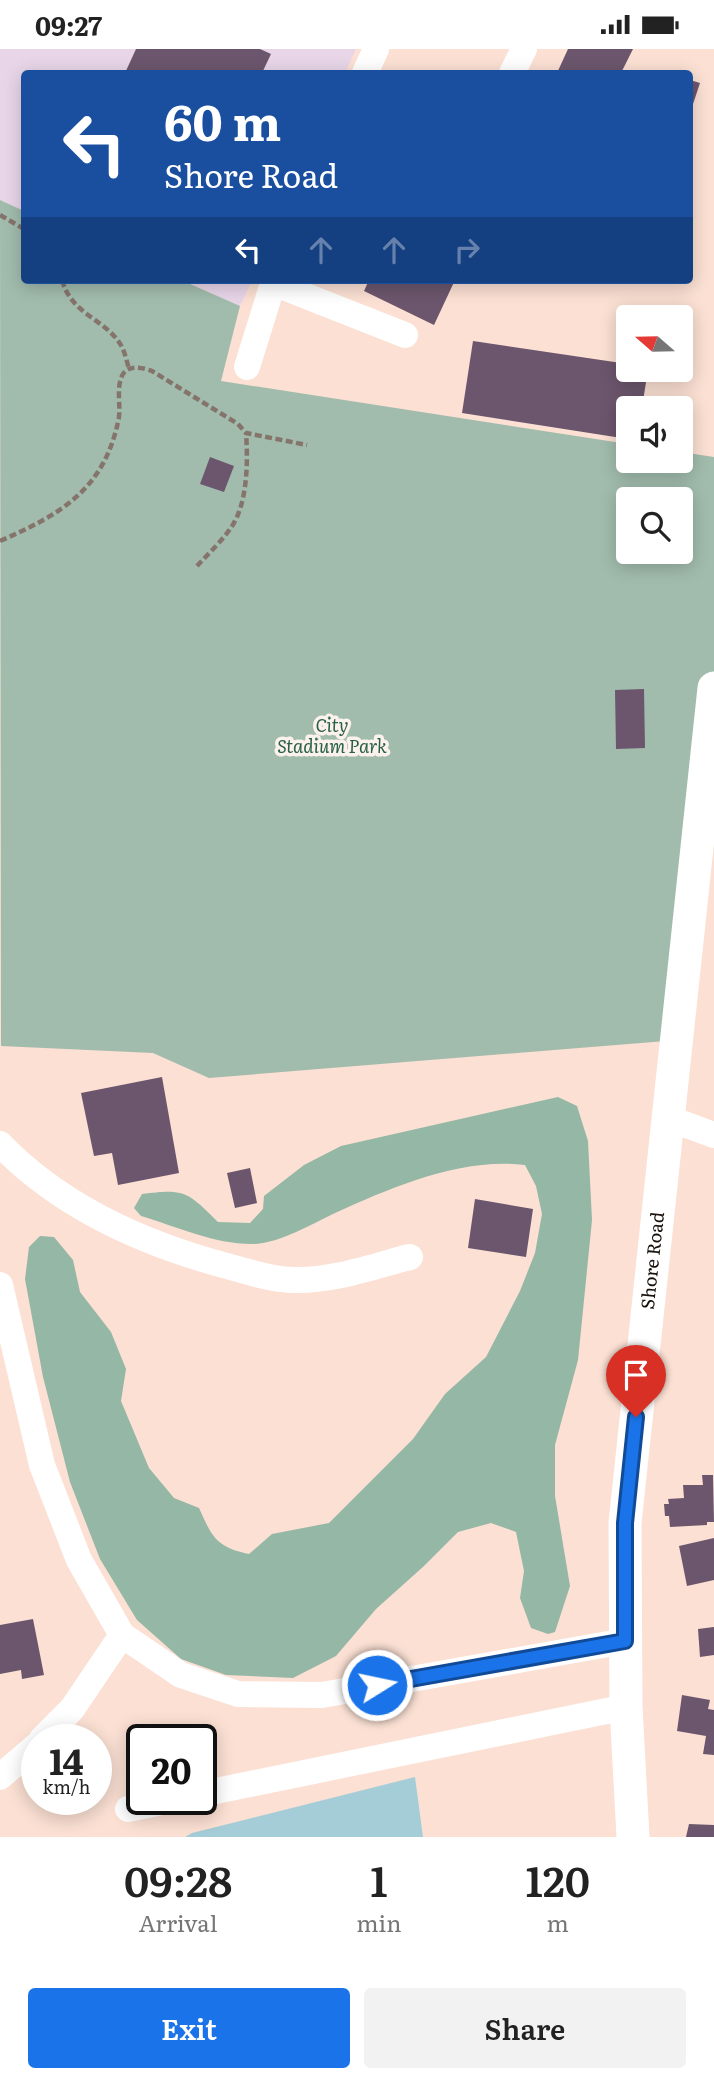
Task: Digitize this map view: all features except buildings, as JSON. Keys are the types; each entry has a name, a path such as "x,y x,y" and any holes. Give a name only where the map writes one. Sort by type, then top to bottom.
{"main road":[{"name":"Shore Road","path":"633,1837 626,1707 625,1523 668,1118 706,834 714,688"}],"street":[{"path":"366,70 376,49"},
{"path":"514,70 524,49"},
{"path":"247,367 273,284"},
{"path":"279,284 405,335"},
{"path":"668,1118 714,1135"},
{"path":"0,1144 22,1167 86,1211 133,1234 189,1256 292,1280 315,1279 410,1257"},
{"path":"0,1285 42,1465 79,1560 122,1635 181,1675 238,1694 322,1695 625,1641"},
{"path":"57,1724 72,1709 122,1635"},
{"path":"217,1791 626,1707"},
{"path":"0,1776 21,1758"}],"path":[{"path":"0,215 21,227"},
{"path":"63,284 65,292 85,315 109,332 122,347 129,369"},
{"path":"0,541 45,521 80,495 93,478 105,461 119,420 119,389 123,373 129,369 136,367 152,371 237,424 246,433 307,445"},
{"path":"197,566 232,527 240,507 248,459 246,433"}],"shaded area":[{"path":"0,49 356,49 346,70 21,70 21,210 0,200"},
{"path":"190,284 250,284 240,306"}],"green space":[{"name":"City Stadium Park","path":"0,200 21,210 21,284 190,284 240,306 221,381 616,442 616,473 693,473 693,454 714,457 714,713 678,1040 209,1078 153,1053 1,1046"},
{"path":"558,1097 577,1106 588,1141 592,1220 578,1360 555,1445 555,1496 570,1586 555,1632 548,1634 531,1628 520,1598 524,1571 516,1532 491,1523 458,1532 376,1609 336,1656 293,1678 226,1675 181,1659 137,1620 100,1559 70,1482 43,1377 25,1279 29,1247 40,1236 54,1237 73,1260 80,1292 111,1332 126,1369 121,1401 149,1468 174,1498 199,1508 216,1539 229,1548 249,1554 272,1534 329,1523 413,1439 445,1394 486,1357 520,1291 535,1253 542,1214 536,1186 525,1165 477,1165 452,1170 404,1184 285,1236 255,1244 226,1242 197,1235 141,1216 134,1208 142,1194 177,1192 192,1198 218,1222 250,1223 263,1209 264,1196 304,1165 341,1146"}],"water":[{"path":"415,1777 423,1837 185,1837 192,1833"}],"route":[{"path":"377,1685 625,1641 625,1523 636,1417"}]}
